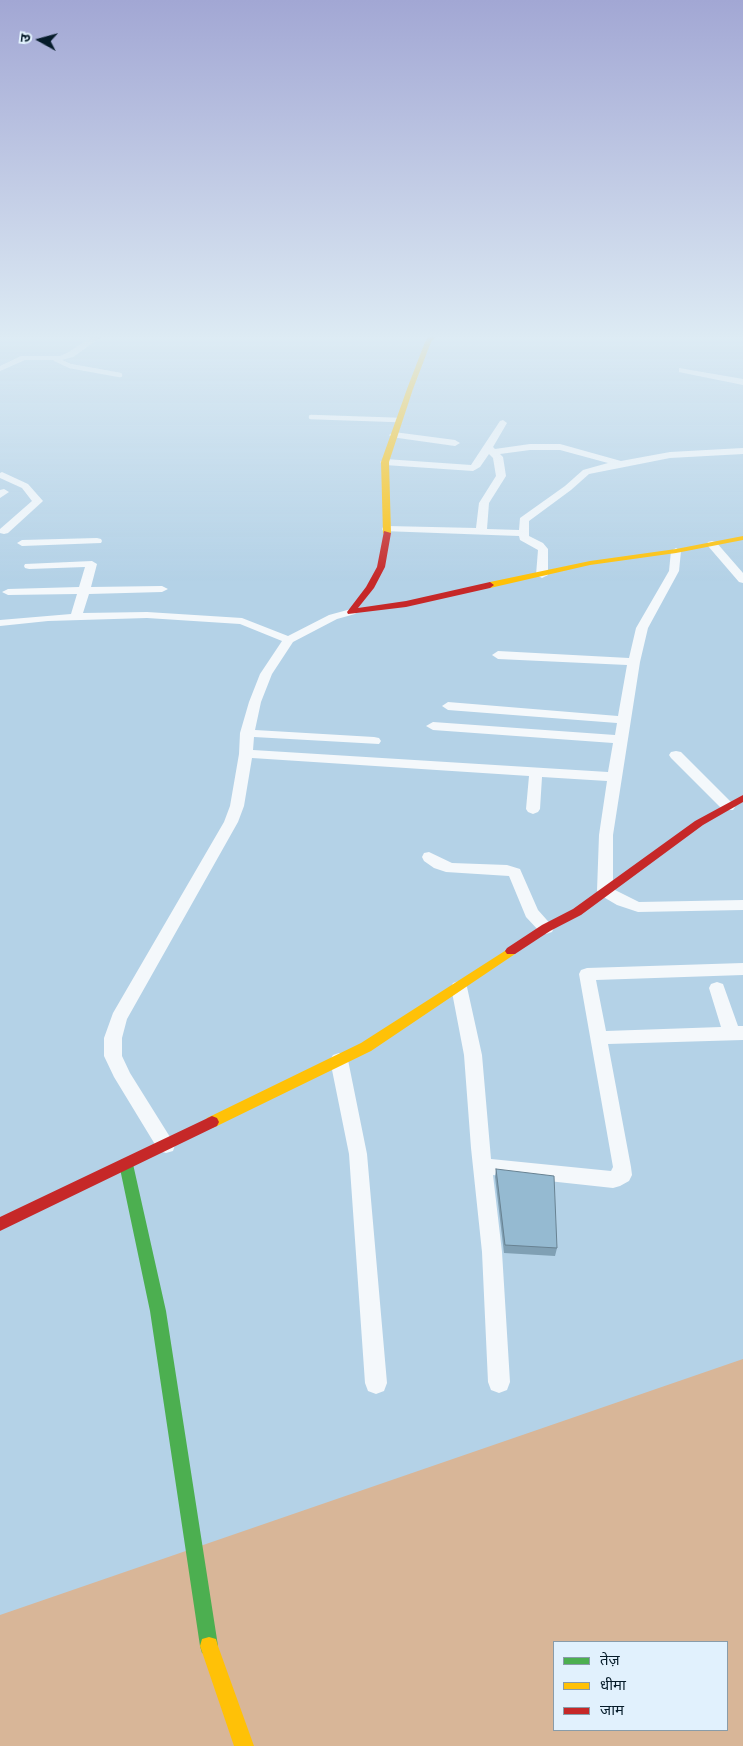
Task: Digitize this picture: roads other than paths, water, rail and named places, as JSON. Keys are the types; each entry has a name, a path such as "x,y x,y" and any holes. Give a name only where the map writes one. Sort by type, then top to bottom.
{"street":[{"path":"351,612 370,588 381,567 387,540 385,462 399,420"},
{"path":"385,462 473,468 491,450 503,423"},
{"path":"394,435 455,443"},
{"path":"491,450 560,447 620,464"},
{"path":"481,533 484,503 501,476 498,457 491,450"},
{"path":"542,575 543,549 539,545 526,540 523,524 527,517 563,493 586,472 670,455 743,451"},
{"path":"1,475 25,486 38,501 4,531"},
{"path":"0,517 15,521"},
{"path":"387,529 524,533"},
{"path":"166,1145 123,1077 113,1056 113,1038 119,1018 220,844 237,806 248,733 255,702 266,674 289,640 333,617 351,612 406,604 590,563 743,538"},
{"path":"22,543 96,549"},
{"path":"712,544 743,580"},
{"path":"29,566 96,549"},
{"path":"76,617 96,549"},
{"path":"606,891 606,834 634,662 642,628 674,571 676,550"},
{"path":"8,592 162,589"},
{"path":"0,623 76,617 147,615 242,621 289,640"},
{"path":"498,655 634,662"},
{"path":"448,706 624,720"},
{"path":"433,726 620,740"},
{"path":"248,733 374,741"},
{"path":"246,754 614,777"},
{"path":"676,755 728,807"},
{"path":"533,809 536,772"},
{"path":"0,1224 366,1047 546,928 577,912 699,823 743,798"},
{"path":"429,857 439,864 451,868 507,870 515,873 531,913 546,928"},
{"path":"606,891 638,908 743,905"},
{"path":"482,1166 613,1180 622,1175 622,1166 587,974 743,969"},
{"path":"459,987 473,1055 482,1166 492,1252 499,1382"},
{"path":"599,1038 738,1033 717,988"},
{"path":"338,1060 358,1154 376,1382"},
{"path":"126,1164 158,1311 210,1653 244,1746"}],"lane":[{"path":"354,418 399,420"}]}
